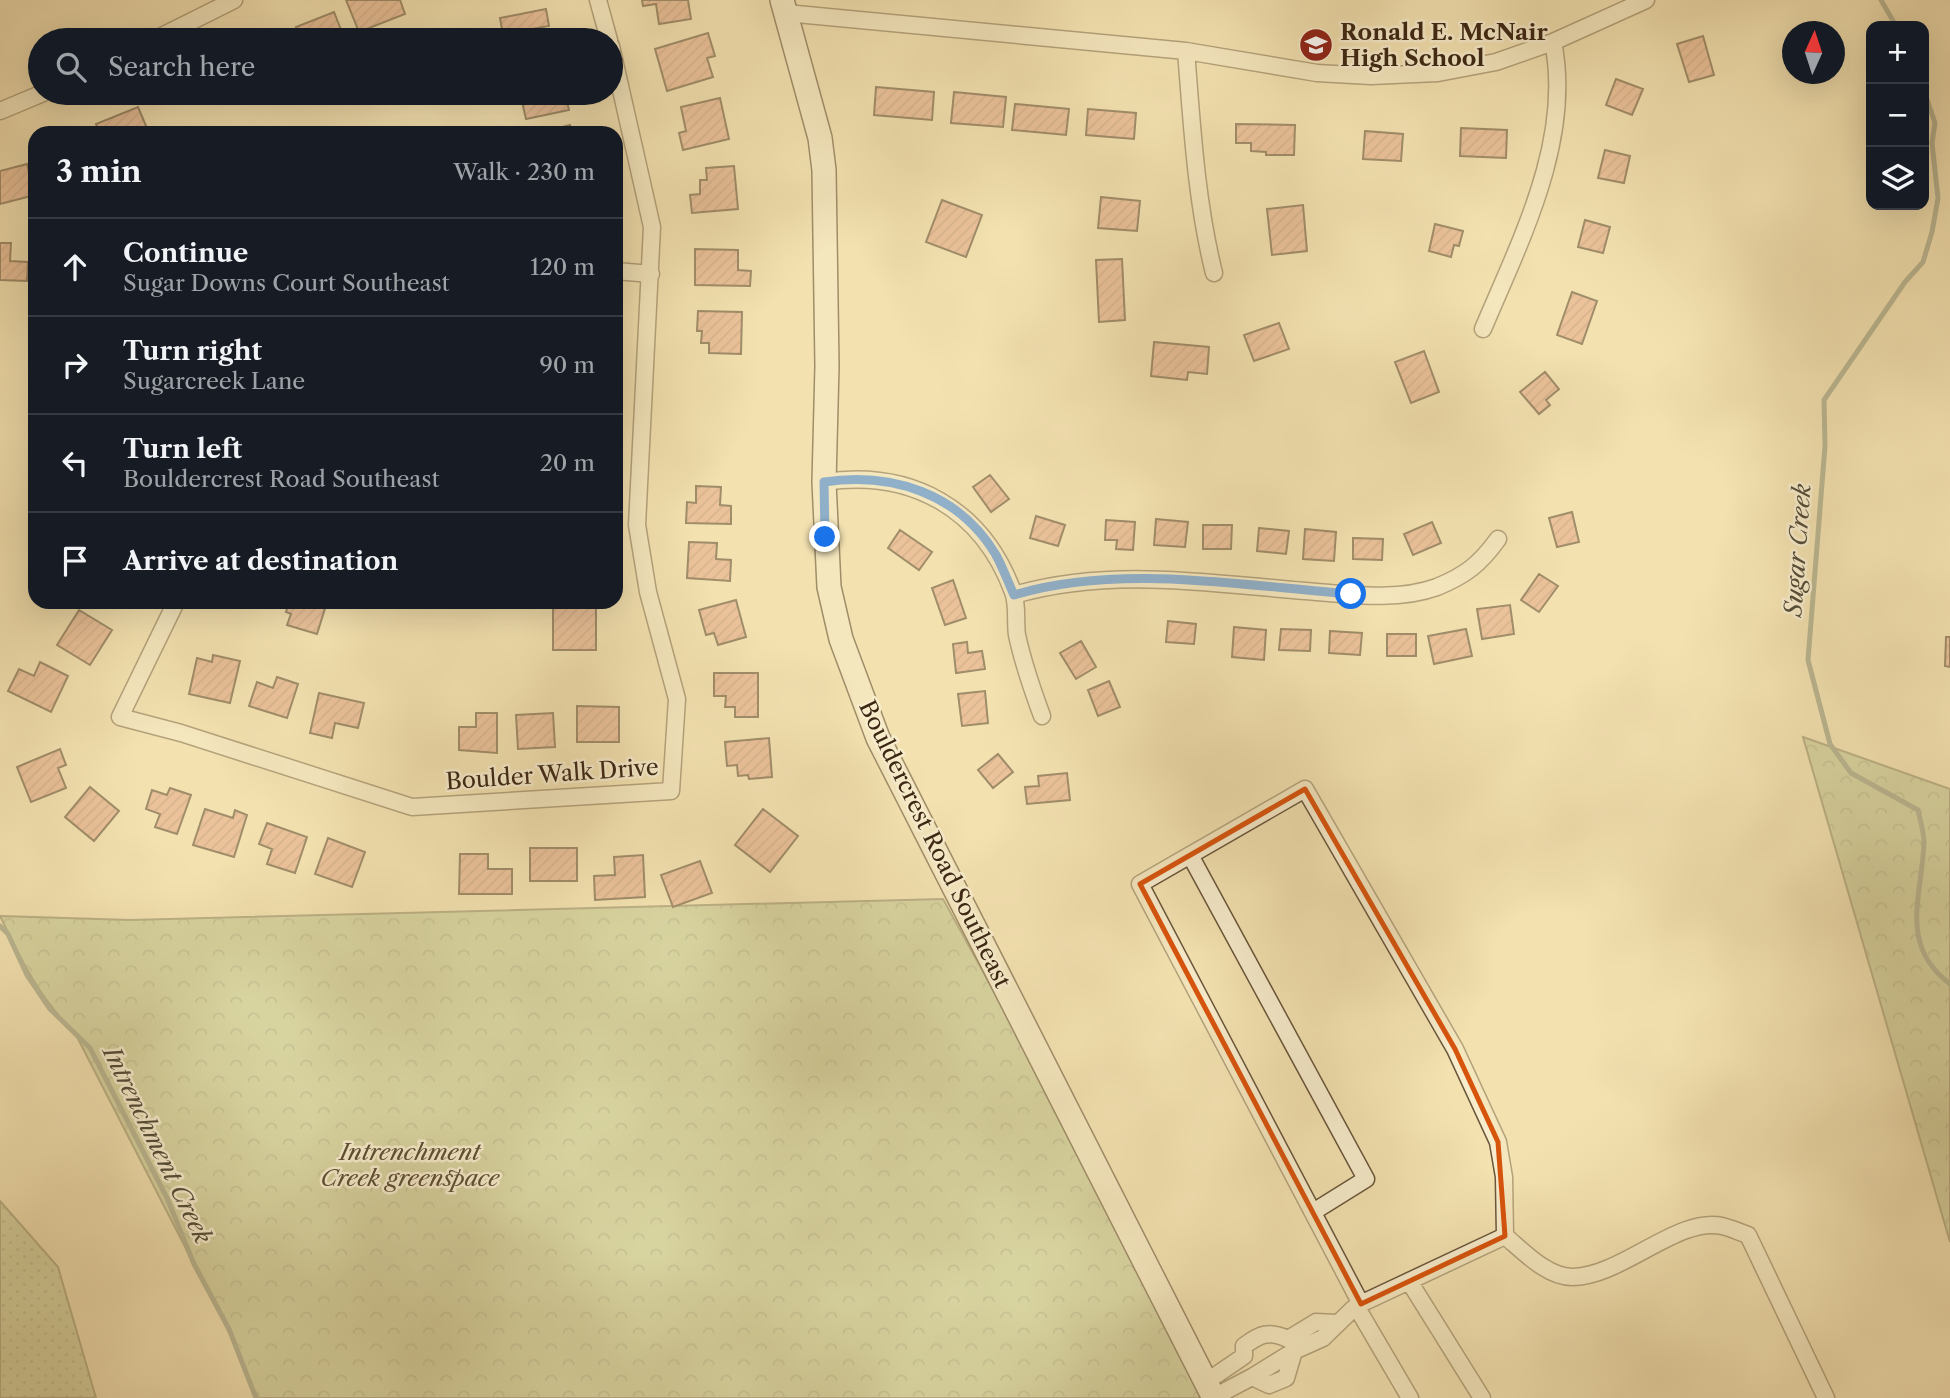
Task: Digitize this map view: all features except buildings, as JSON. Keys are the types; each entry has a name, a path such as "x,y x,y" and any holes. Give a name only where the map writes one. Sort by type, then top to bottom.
{"street":[{"path":"178,28 233,0"},
{"path":"598,0 606,28"},
{"path":"784,7 1186,51 1317,73 1371,76 1438,73 1496,62 1553,42 1646,0"},
{"name":"Bouldercrest Road Southeast","path":"784,7 820,138 824,170 827,353 824,482 829,587 841,639 878,738 1211,1392"},
{"path":"1483,329 1518,246 1553,135 1558,90 1553,42"},
{"path":"1186,51 1194,151 1207,244 1214,273"},
{"path":"0,111 28,99"},
{"name":"Boulder Walk Drive","path":"173,609 120,717 181,733 412,807 671,790 677,699 648,592 637,525 652,227 623,99"},
{"path":"623,272 651,274"},
{"path":"824,482 855,477 898,484 941,498 964,515 996,554 1014,595 1017,632 1025,670 1042,716"},
{"path":"1014,595 1051,584 1146,579 1389,596 1436,587 1480,564 1498,538"},
{"path":"1410,1398 1140,884 1305,789 1455,1049 1498,1142 1504,1177 1505,1236"},
{"path":"1190,855 1366,1179 1313,1212"},
{"path":"1505,1236 1541,1265 1571,1277 1604,1271 1682,1231 1720,1225 1748,1236 1826,1398"},
{"path":"1211,1392 1252,1377 1291,1345 1323,1338 1359,1305 1505,1236"},
{"path":"1409,1281 1482,1398"},
{"path":"1211,1392 1244,1356 1244,1346 1259,1334 1277,1333 1291,1345"}],"highlighted area":[{"path":"1305,789 1455,1049 1498,1142 1505,1236 1361,1304 1140,884"}],"green space":[{"path":"1803,737 1950,789 1950,1242"},
{"name":"Intrenchment Creek greenspace","path":"943,899 1047,1088 1205,1398 256,1398 235,1344 75,1033 41,993 0,916 130,920"},
{"path":"0,1201 58,1267 96,1398 0,1398"}],"waterway":[{"name":"Sugar Creek","path":"1881,0 1893,21"},
{"name":"Sugar Creek","path":"1929,106 1935,123 1932,143 1938,198 1923,262 1905,282 1824,400 1825,446 1808,660 1830,744 1851,773 1918,810 1924,842 1918,901 1918,936 1934,969 1950,984"},
{"name":"Intrenchment Creek","path":"0,926 8,934 27,975 50,1009 90,1048 167,1198 194,1264 229,1329 256,1398"}],"place":[{"name":"Ronald E. McNair High School","path":"1316,45"}],"route":[{"path":"825,537 824,482 855,477 898,484 941,498 964,515 996,554 1014,595 1051,584 1146,579 1351,594"}]}
